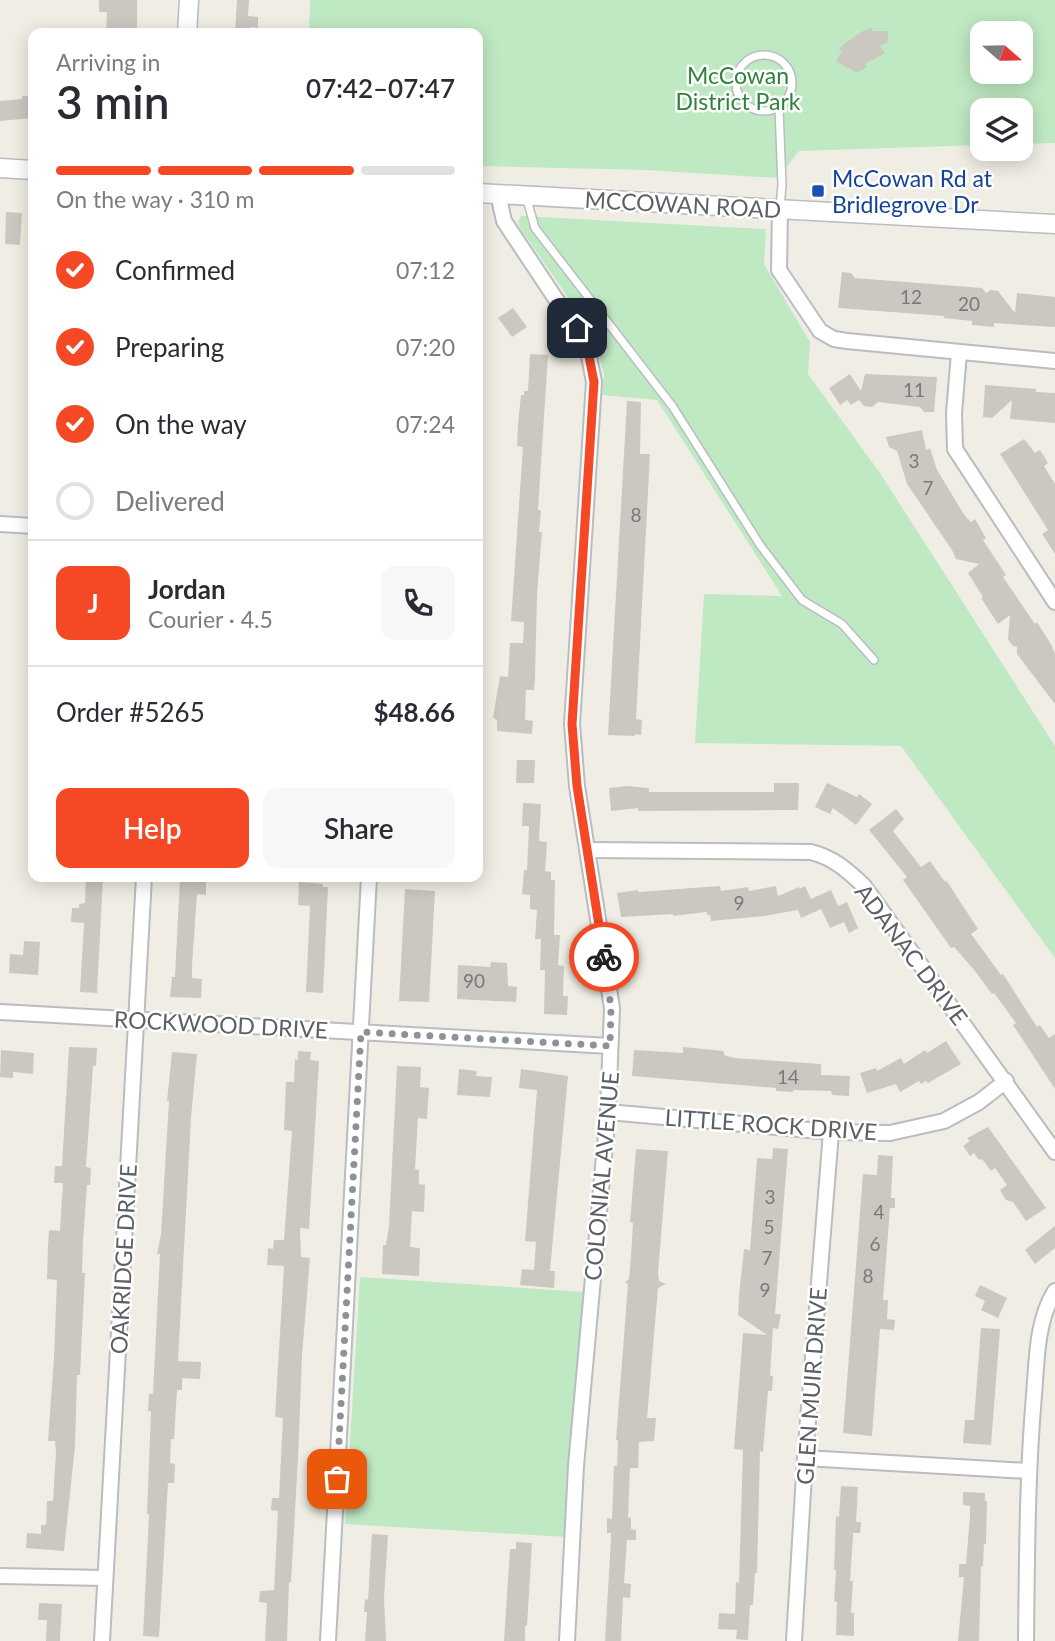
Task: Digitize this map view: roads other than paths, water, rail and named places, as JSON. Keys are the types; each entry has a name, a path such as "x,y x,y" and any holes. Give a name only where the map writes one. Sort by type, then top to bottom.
{"street":[{"path":"187,28 188,0"},
{"path":"0,168 28,170"},
{"name":"MCCOWAN ROAD","path":"483,193 1055,224"},
{"name":"COLONIAL AVENUE","path":"498,194 503,221 587,346 594,382 572,724 577,786 611,1008 608,1112 576,1466 567,1641"},
{"path":"780,209 777,256 779,270 820,331 834,339 1055,361"},
{"path":"959,353 954,413 955,449 1055,601"},
{"path":"0,524 28,526"},
{"name":"ADANAC DRIVE","path":"588,850 811,852 827,856 864,886 1055,1152"},
{"name":"OAKRIDGE DRIVE","path":"102,1641 145,882"},
{"path":"328,1641 369,882"},
{"name":"ROCKWOOD DRIVE","path":"0,1012 610,1046"},
{"name":"LITTLE ROCK DRIVE","path":"608,1112 831,1132 890,1133 934,1124 979,1102 1006,1081"},
{"name":"GLEN MUIR DRIVE","path":"794,1641 804,1458 831,1132"},
{"path":"1026,1641 1028,1471 1040,1331 1045,1307 1055,1291"},
{"path":"804,1458 1028,1471"},
{"path":"0,1576 105,1578"}],"lane":[{"path":"779,108 760,111 743,102 738,94 737,75 748,59 766,54 775,56 789,68 792,76 791,94 779,108 782,185 780,209"},
{"path":"526,196 535,228 673,407 760,545 802,600 842,624 874,660"}],"place":[{"name":"McCowan Rd at Bridlegrove Dr","path":"818,191"}],"park label":[{"name":"McCowan District Park","path":"738,88"}]}
